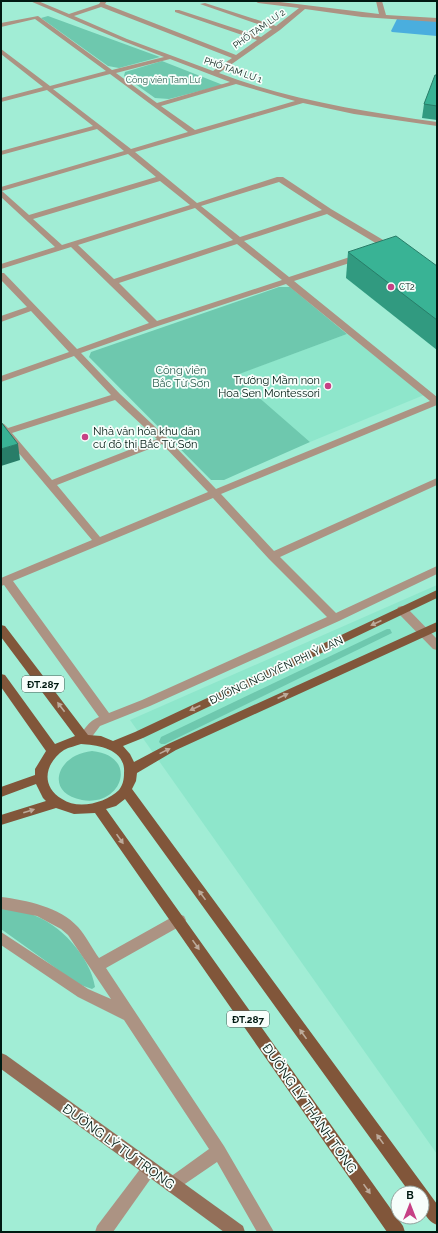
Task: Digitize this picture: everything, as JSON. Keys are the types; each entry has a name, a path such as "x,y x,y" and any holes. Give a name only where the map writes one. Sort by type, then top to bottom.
{"main road":[{"name":"ĐƯỜNG NGUYÊN PHI Ỷ LAN","path":"114,745 139,735 437,594"},
{"path":"131,770 167,750 437,626"},
{"name":"ĐT.287","path":"1,629 84,739"},
{"name":"ĐT.287","path":"1,678 53,751"},
{"path":"84,739 98,739 114,745 126,755 131,770 129,783 125,790 114,800 98,807 75,809 56,803 44,791 40,778 43,764 53,751 69,742 84,739"},
{"path":"1,792 40,778"},
{"name":"ĐT.287","path":"125,790 414,1185"},
{"path":"1,820 56,803"},
{"name":"ĐƯỜNG LÝ THÁNH TÔNG","path":"98,807 143,873 179,920 396,1232"},
{"name":"ĐƯỜNG LÝ TỰ TRỌNG","path":"1,1060 237,1232"},
{"path":"430,1207 437,1217"}],"street":[{"name":"PHỐ TAM LƯ 1","path":"33,1 214,74 238,82 303,101 358,113 437,124"},
{"path":"258,1 383,16 437,20"},
{"path":"312,8 313,1"},
{"path":"379,1 383,16"},
{"path":"69,16 103,3 236,57"},
{"path":"203,4 278,29"},
{"name":"PHỐ TAM LƯ 2","path":"214,74 236,57 278,29 304,7"},
{"path":"177,11 262,40"},
{"path":"1,25 36,17 194,133"},
{"path":"1,51 130,152 437,402 4,581 107,719"},
{"path":"1,100 171,57"},
{"path":"156,105 238,82"},
{"path":"1,189 303,101"},
{"path":"1,153 98,127"},
{"path":"28,218 161,178"},
{"path":"1,267 280,179 328,211 401,255"},
{"path":"1,193 60,248"},
{"path":"113,282 328,211"},
{"path":"72,244 155,324"},
{"path":"1,379 155,324 389,247"},
{"path":"1,275 117,396 164,440 272,556 335,618"},
{"path":"1,319 32,308"},
{"path":"99,542 4,429 117,396"},
{"path":"51,484 164,440"},
{"path":"272,556 437,481"},
{"path":"84,739 96,723 335,618 437,570"},
{"path":"402,610 437,646"},
{"path":"1,903 35,909 62,922 73,931 219,1151 266,1232"},
{"path":"97,966 179,920"},
{"path":"1,938 83,993 130,1016"},
{"path":"171,1185 219,1151"},
{"path":"104,1232 149,1169"}],"shaded area":[{"name":"Trường Mầm non Hoa Sen Montessori","path":"347,334 424,395 310,442 233,376"},
{"path":"437,585 437,1154 130,720"}],"green space":[{"name":"Công viên Tam Lư","path":"48,16 160,57 119,68 108,66 41,18"},
{"name":"Công viên Tam Lư","path":"162,61 223,85 169,99 155,98 124,76 125,72"},
{"name":"Công viên Bắc Từ Sơn","path":"279,287 290,287 347,334 234,376 310,442 224,480 211,480 89,357 91,352"},
{"path":"387,629 390,629 392,633 165,744 161,744 159,742 161,737"},
{"path":"92,751 107,755 116,762 120,771 120,780 115,789 107,796 96,800 82,800 70,796 63,790 59,783 59,775 63,767 70,760 79,754"},
{"path":"1,906 28,913 42,919 63,933 87,964 95,987 92,989 78,984 1,929"}],"water":[{"path":"397,19 437,21 437,36 392,32 391,31"}],"building":[{"path":"435,75 437,75 437,106 424,104"},
{"path":"396,236 437,266 437,320 348,252"},
{"path":"1,422 18,444 1,449"}],"place":[{"name":"CT2","path":"391,287"},
{"name":"Trường Mầm non Hoa Sen Montessori","path":"328,386"},
{"name":"Nhà văn hóa khu dân cư đô thị Bắc Từ Sơn","path":"85,437"}]}
